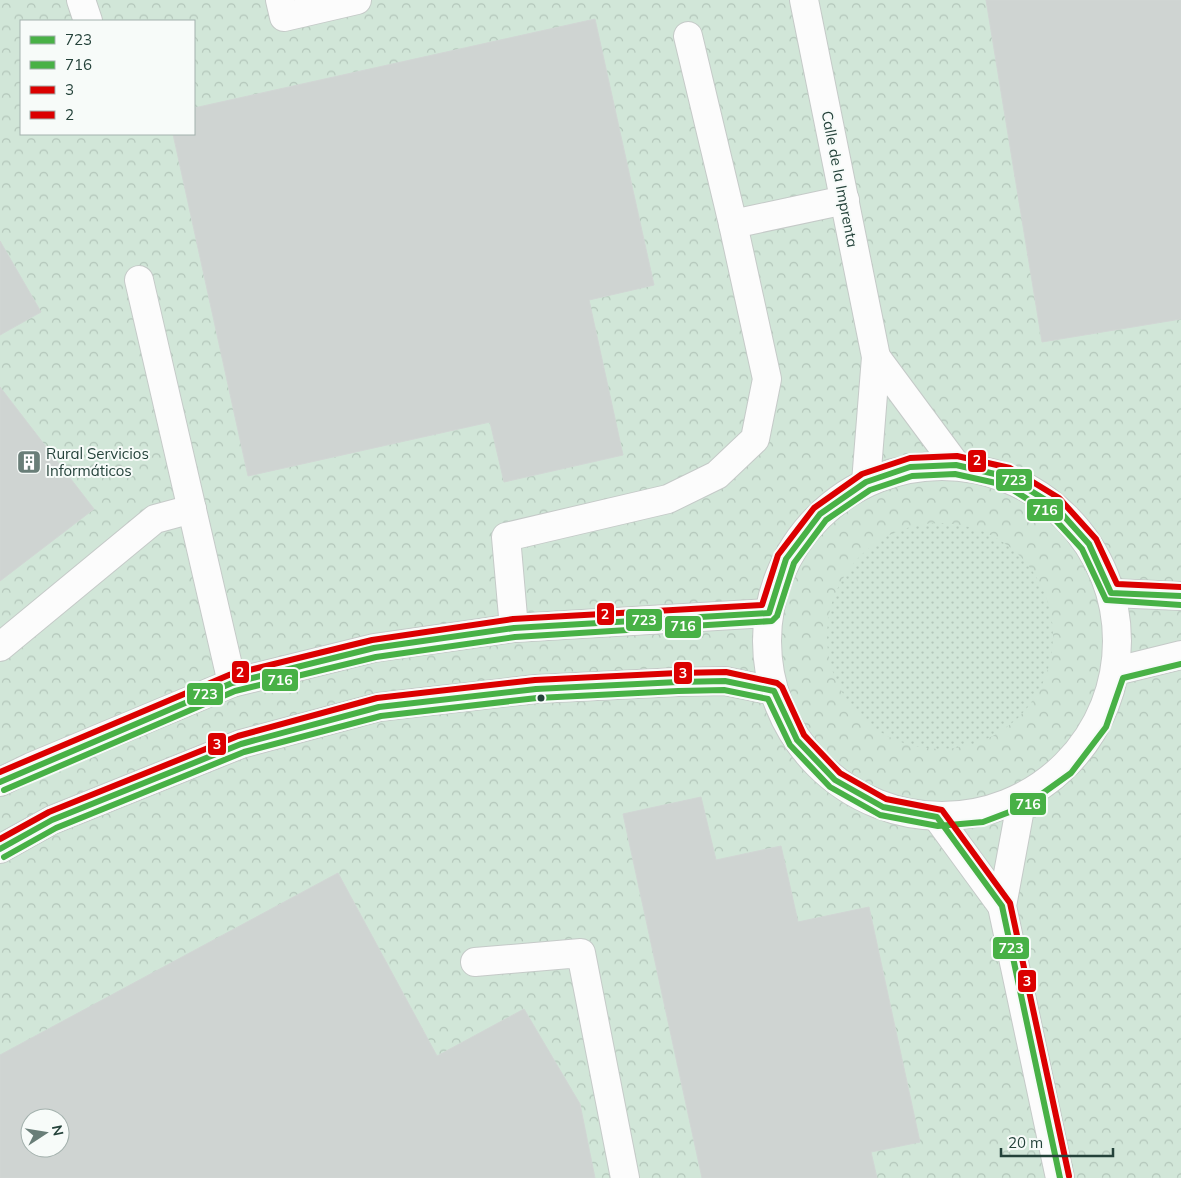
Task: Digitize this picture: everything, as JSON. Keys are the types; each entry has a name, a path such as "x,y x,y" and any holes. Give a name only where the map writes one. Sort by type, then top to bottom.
{"street":[{"path":"81,0 88,20"},
{"path":"280,0 284,17 357,0"},
{"name":"Calle de la Imprenta","path":"804,0 876,357 866,482"},
{"path":"514,628 506,537 668,499 717,475 755,439 767,379 733,224 688,36"},
{"path":"733,224 845,200"},
{"path":"139,280 232,683"},
{"name":"Calle de la Imprenta","path":"876,357 956,465"},
{"path":"956,465 1008,477 1054,505 1089,544 1111,593 1118,632 1116,671 1098,722 1066,766 1022,798 980,813 937,817 883,807 835,780 797,740 774,691 767,652 769,613 786,559 820,514 866,482 910,467 956,465"},
{"path":"0,647 155,519 192,509"},
{"path":"1111,593 1181,596"},
{"path":"0,782 31,766 232,683 374,648 514,628 769,613"},
{"path":"1116,671 1181,656"},
{"path":"0,850 52,820 241,744 378,707 536,689 674,683 725,681 774,691"},
{"path":"1022,798 1002,906 1060,1178"},
{"path":"937,817 1002,906"},
{"path":"475,962 581,953 625,1178"}],"green space":[{"path":"0,0 1181,0 1181,1178 0,1178"},
{"path":"940,523 962,525 983,532 1003,542 1020,556 1034,573 1044,593 1051,614 1053,636 1051,658 1044,679 1034,699 1020,716 1003,730 983,740 962,747 940,749 918,747 897,740 877,730 860,716 846,699 836,679 829,658 827,636 829,614 836,593 846,573 860,556 877,542 897,532 918,525"}],"building":[{"path":"986,0 1181,0 1181,319 1042,342"},
{"path":"595,19 654,285 589,300 623,455 504,482 490,422 248,476 173,135 195,135 195,108"},
{"path":"0,241 41,312 0,335"},
{"name":"Rural Servicios Informáticos","path":"0,387 94,509 0,581"},
{"path":"701,797 716,860 781,846 798,922 869,907 920,1142 871,1152 877,1178 702,1178 623,814"},
{"path":"338,873 437,1056 524,1009 580,1104 595,1178 0,1178 0,1055"}],"transit line":[{"name":"2","path":"0,772 229,675 372,640 513,619 762,605 778,555 814,508 862,474 910,458 957,456 1010,468 1059,498 1096,539 1117,584 1181,587"},
{"name":"723","path":"0,782 232,683 374,648 514,628 769,613 786,559 820,514 866,482 910,467 956,465 1008,477 1054,505 1089,544 1111,593 1181,596"},
{"name":"716","path":"4,790 235,691 376,657 515,637 772,621 777,616 794,563 826,520 870,490 912,476 955,474 1005,485 1048,512 1082,549 1106,600 1181,605"},
{"name":"716","path":"4,857 56,828 244,752 381,716 537,698 678,691 724,690 768,699 790,745 830,787 880,815 938,826 983,822 1025,806 1071,773 1106,727 1123,678 1181,664"},
{"name":"3","path":"0,839 49,812 238,736 377,698 535,680 678,673 726,672 777,683 782,687 804,735 840,773 886,799 942,810 1010,903 1069,1176"},
{"name":"723","path":"0,849 52,820 241,744 379,707 536,689 678,682 725,681 774,691 797,740 835,780 883,807 937,817 1002,906 1060,1178"}],"place":[{"name":"Rural Servicios Informáticos","path":"29,462"}]}
